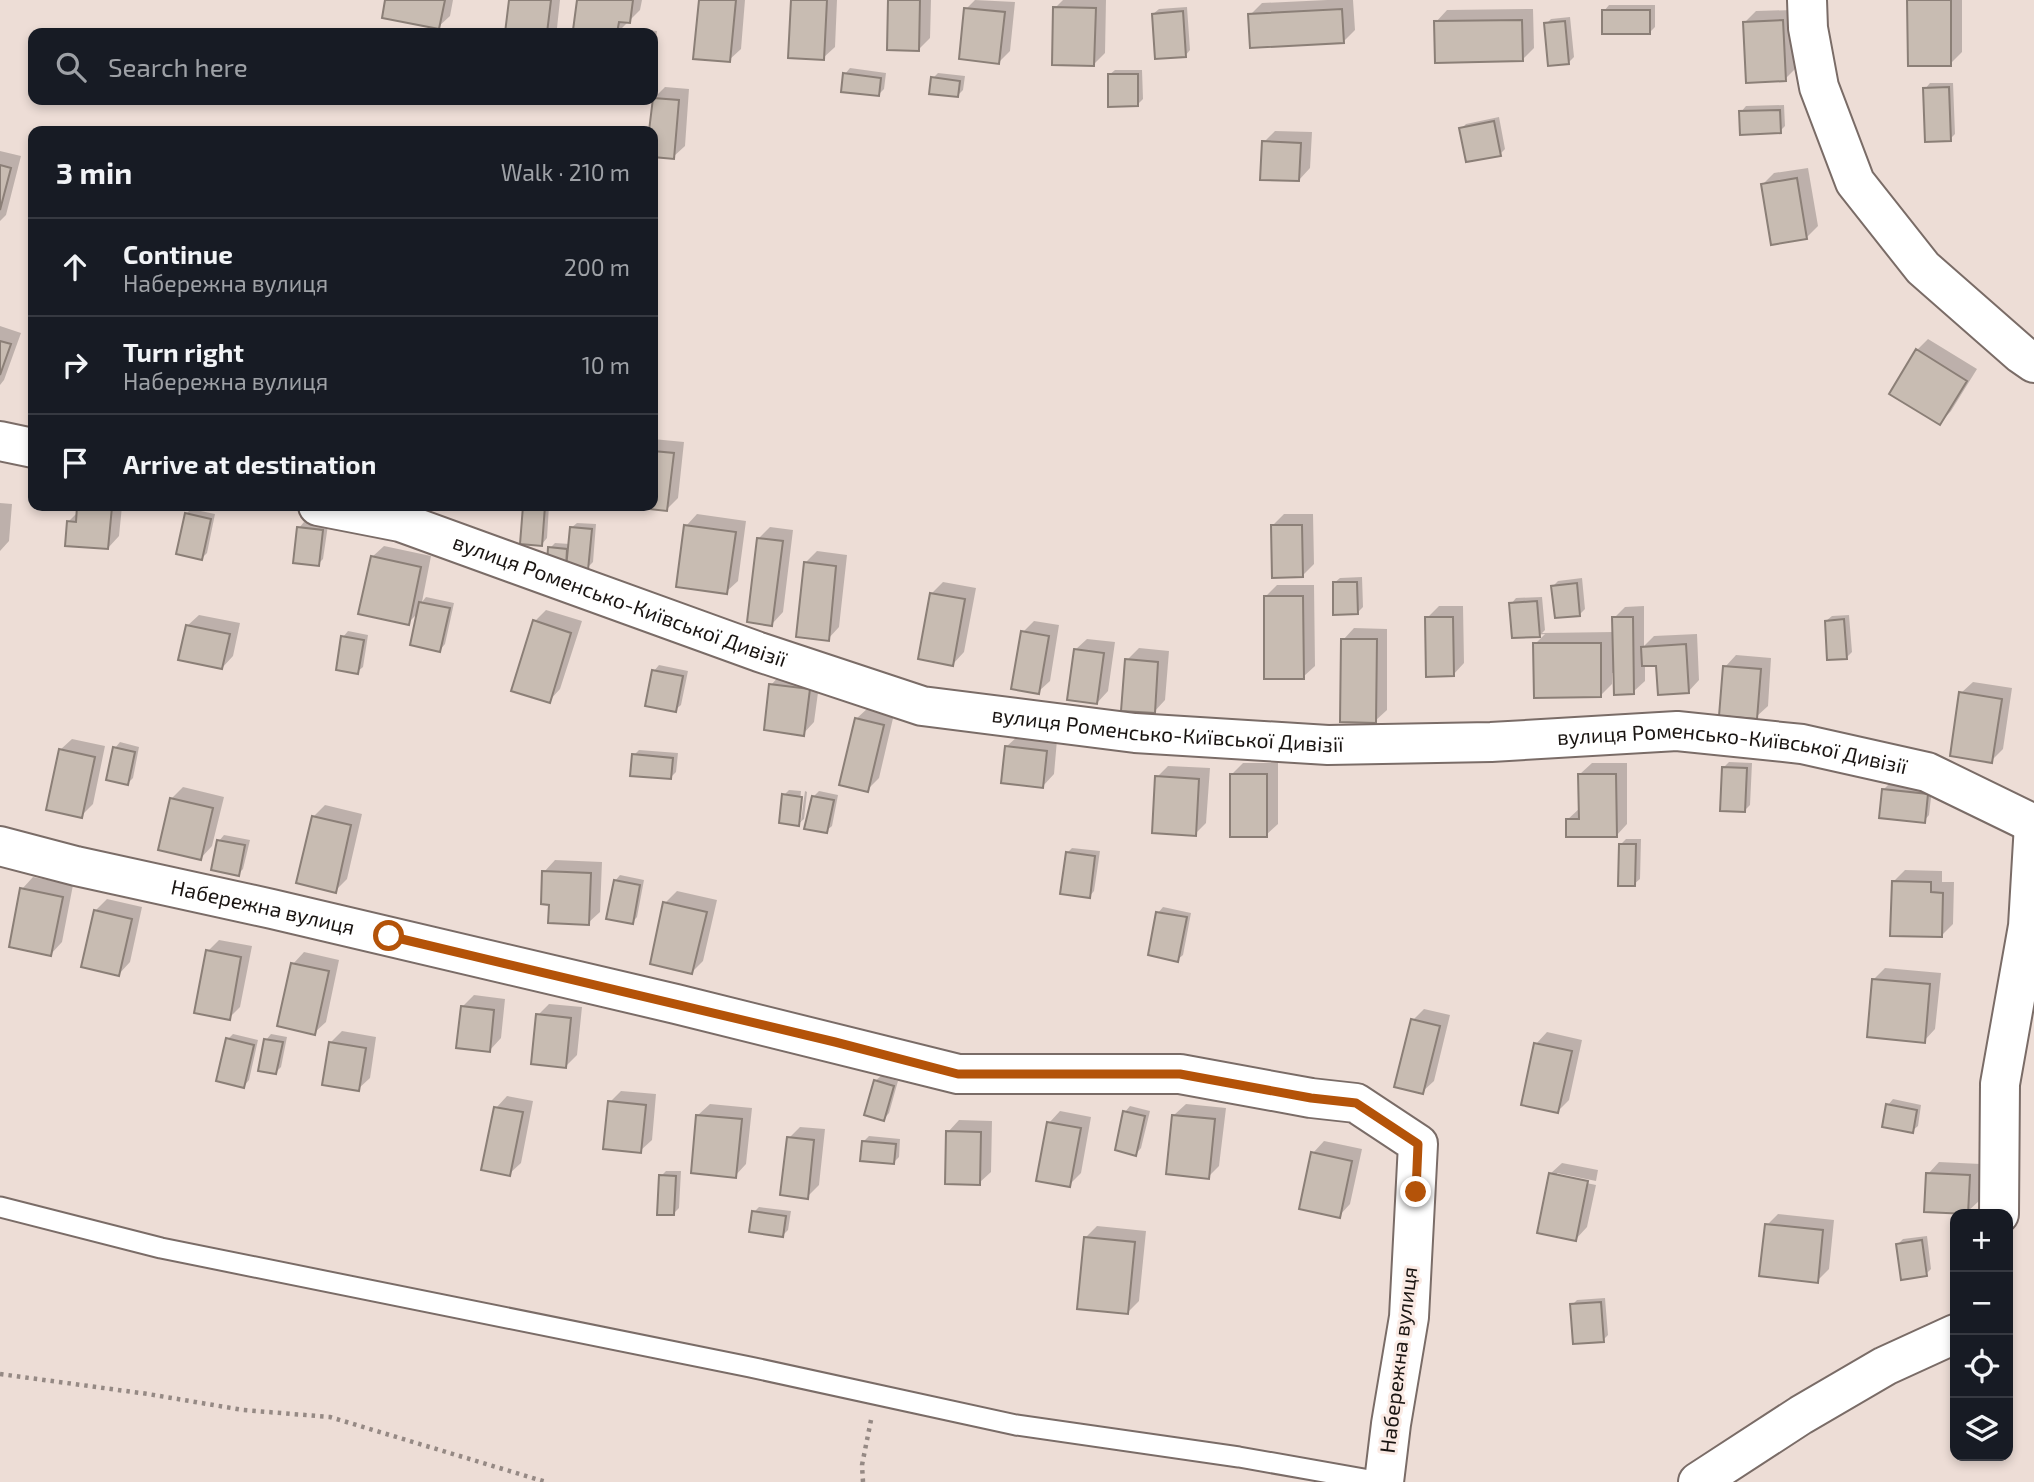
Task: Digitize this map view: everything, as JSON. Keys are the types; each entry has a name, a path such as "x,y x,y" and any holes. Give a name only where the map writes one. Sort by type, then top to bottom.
{"street":[{"path":"1807,0 1808,28 1819,88 1855,182 1923,268 2034,363"},
{"path":"0,441 28,447"},
{"name":"вулиця Роменсько-Київської Дивізії","path":"344,511 400,522 758,652 922,706 1135,733 1328,745 1492,742 1677,731 1774,741 1802,744 1927,772 2034,824"},
{"path":"1999,1209 2000,1084 2028,926 2034,824"},
{"name":"Набережна вулиця","path":"0,846 76,866 676,1004 958,1074 1180,1074 1311,1098 1356,1103 1418,1144 1409,1317 1383,1482"},
{"path":"1698,1482 1801,1415 1885,1366 1953,1335"}],"lane":[{"path":"0,1207 161,1248 750,1367 1016,1425 1239,1457 1383,1482"}],"path":[{"path":"0,1374 243,1410 330,1417 547,1482"},
{"path":"863,1482 862,1465 869,1430"}],"building":[{"path":"385,0 445,0 439,28 382,18"},
{"path":"509,0 551,0 548,28 506,28"},
{"path":"577,0 633,0 630,23 619,22 618,28 573,28"},
{"path":"699,0 736,0 730,62 693,59"},
{"path":"791,0 827,0 824,60 788,58"},
{"path":"888,0 920,0 919,51 887,50"},
{"path":"1907,0 1951,0 1951,66 1908,66"},
{"path":"1053,7 1096,8 1094,66 1052,65"},
{"path":"964,8 1005,12 999,64 959,59"},
{"path":"1342,9 1344,43 1250,48 1248,14"},
{"path":"1602,10 1650,10 1650,34 1602,34"},
{"path":"1183,11 1186,57 1155,59 1152,14"},
{"path":"1522,20 1523,61 1435,63 1434,21"},
{"path":"1783,20 1786,81 1746,83 1743,22"},
{"path":"1565,21 1569,64 1548,66 1544,23"},
{"path":"843,73 881,78 879,96 841,92"},
{"path":"1108,74 1138,74 1138,106 1108,107"},
{"path":"931,77 960,81 958,97 929,94"},
{"path":"1949,87 1951,141 1925,142 1923,88"},
{"path":"658,98 679,100 674,159 658,157 658,126 650,126 652,105 658,105"},
{"path":"1780,110 1781,133 1740,135 1739,111"},
{"path":"1494,121 1501,156 1466,162 1459,128"},
{"path":"1262,141 1301,143 1299,181 1260,180"},
{"path":"0,165 11,168 0,210"},
{"path":"1797,178 1807,239 1771,245 1761,184"},
{"path":"0,341 11,344 0,375"},
{"path":"1916,349 1967,381 1940,425 1889,394"},
{"path":"658,451 674,453 667,511 658,510"},
{"path":"77,511 112,511 108,549 65,546 67,521 76,522"},
{"path":"523,511 545,511 542,546 520,544"},
{"path":"185,513 211,519 202,560 176,554"},
{"path":"684,525 736,532 727,594 676,587"},
{"path":"1271,525 1302,525 1303,577 1272,578"},
{"path":"297,527 323,530 319,566 293,563"},
{"path":"570,527 592,529 588,570 566,568"},
{"path":"757,538 783,541 772,626 747,622"},
{"path":"548,547 567,549 566,568 547,566"},
{"path":"371,556 421,567 409,625 358,614"},
{"path":"804,562 836,566 829,641 796,637"},
{"path":"1333,582 1357,582 1358,614 1333,615"},
{"path":"1577,583 1580,616 1555,618 1551,586"},
{"path":"930,593 965,599 953,666 918,659"},
{"path":"1264,596 1303,596 1304,679 1264,679"},
{"path":"1537,601 1540,637 1512,638 1509,603"},
{"path":"419,602 450,608 440,652 410,645"},
{"path":"1425,617 1453,617 1454,676 1426,677"},
{"path":"1612,617 1633,617 1634,694 1614,695"},
{"path":"1844,619 1847,659 1827,660 1825,621"},
{"path":"533,620 571,633 550,703 511,691"},
{"path":"186,625 230,634 222,669 178,660"},
{"path":"1021,631 1049,636 1039,694 1011,689"},
{"path":"341,636 364,640 358,674 336,670"},
{"path":"1341,639 1377,639 1376,723 1340,722"},
{"path":"1533,643 1601,643 1601,697 1534,698"},
{"path":"1686,644 1689,693 1658,695 1656,666 1642,666 1641,647"},
{"path":"1074,649 1104,653 1097,704 1067,700"},
{"path":"1125,659 1158,662 1155,713 1121,711"},
{"path":"1723,666 1761,669 1757,719 1719,716"},
{"path":"652,670 683,676 676,712 645,706"},
{"path":"769,684 810,689 804,736 764,730"},
{"path":"1959,692 2002,699 1992,763 1950,756"},
{"path":"855,718 884,725 868,792 839,785"},
{"path":"1005,746 1047,751 1043,788 1001,783"},
{"path":"113,747 135,752 128,785 106,780"},
{"path":"59,749 95,757 82,818 46,810"},
{"path":"632,754 673,758 671,779 630,776"},
{"path":"1722,767 1747,768 1745,812 1720,811"},
{"path":"1230,774 1267,774 1267,837 1230,837"},
{"path":"1578,774 1616,774 1617,837 1566,837 1566,819 1579,819"},
{"path":"1155,776 1199,779 1196,836 1152,833"},
{"path":"1882,789 1928,794 1925,823 1879,818"},
{"path":"782,794 802,797 799,826 779,823"},
{"path":"812,796 834,800 827,833 804,829"},
{"path":"170,798 213,808 201,860 158,850"},
{"path":"312,816 351,825 336,893 296,883"},
{"path":"217,840 245,845 239,876 211,870"},
{"path":"1619,844 1636,844 1635,886 1618,886"},
{"path":"1066,852 1095,856 1090,898 1060,894"},
{"path":"542,871 591,873 589,925 548,923 549,905 541,904"},
{"path":"614,880 640,885 633,924 606,919"},
{"path":"1892,881 1931,882 1931,892 1943,893 1942,937 1890,936"},
{"path":"20,888 63,897 51,956 9,947"},
{"path":"663,902 707,912 692,974 650,964"},
{"path":"94,910 132,919 119,976 81,967"},
{"path":"1156,912 1187,917 1178,962 1148,955"},
{"path":"206,950 241,957 230,1020 194,1013"},
{"path":"291,963 329,971 315,1035 277,1026"},
{"path":"1872,979 1930,984 1925,1043 1867,1037"},
{"path":"461,1006 494,1010 490,1052 456,1048"},
{"path":"536,1014 571,1018 566,1068 531,1064"},
{"path":"1411,1019 1440,1026 1423,1094 1394,1087"},
{"path":"226,1038 254,1045 244,1088 216,1081"},
{"path":"264,1039 283,1042 276,1074 258,1071"},
{"path":"329,1042 366,1048 359,1091 322,1085"},
{"path":"1534,1043 1572,1051 1558,1113 1521,1105"},
{"path":"874,1080 894,1086 884,1121 864,1115"},
{"path":"608,1101 646,1105 641,1153 603,1149"},
{"path":"1886,1104 1917,1110 1913,1133 1882,1127"},
{"path":"494,1107 523,1112 510,1176 481,1170"},
{"path":"1123,1111 1145,1116 1136,1156 1115,1150"},
{"path":"696,1115 742,1119 736,1178 691,1173"},
{"path":"1172,1115 1215,1119 1209,1179 1166,1174"},
{"path":"1047,1122 1081,1128 1070,1187 1036,1181"},
{"path":"946,1131 981,1132 980,1185 945,1184"},
{"path":"787,1137 814,1140 808,1199 780,1195"},
{"path":"862,1141 896,1144 894,1164 860,1161"},
{"path":"1311,1152 1352,1161 1340,1218 1299,1209"},
{"path":"1549,1173 1588,1181 1576,1241 1537,1233"},
{"path":"1926,1173 1970,1175 1968,1209 1950,1209 1950,1213 1924,1212"},
{"path":"659,1175 676,1176 674,1215 657,1215"},
{"path":"752,1211 786,1216 783,1237 749,1232"},
{"path":"1765,1224 1823,1230 1818,1283 1759,1276"},
{"path":"1084,1237 1135,1242 1128,1314 1077,1309"},
{"path":"1922,1240 1927,1276 1901,1280 1896,1244"},
{"path":"1601,1302 1604,1342 1573,1344 1570,1304"}],"route":[{"path":"389,936 835,1042 958,1074 1180,1074 1311,1098 1356,1103 1418,1144 1416,1192"}]}
